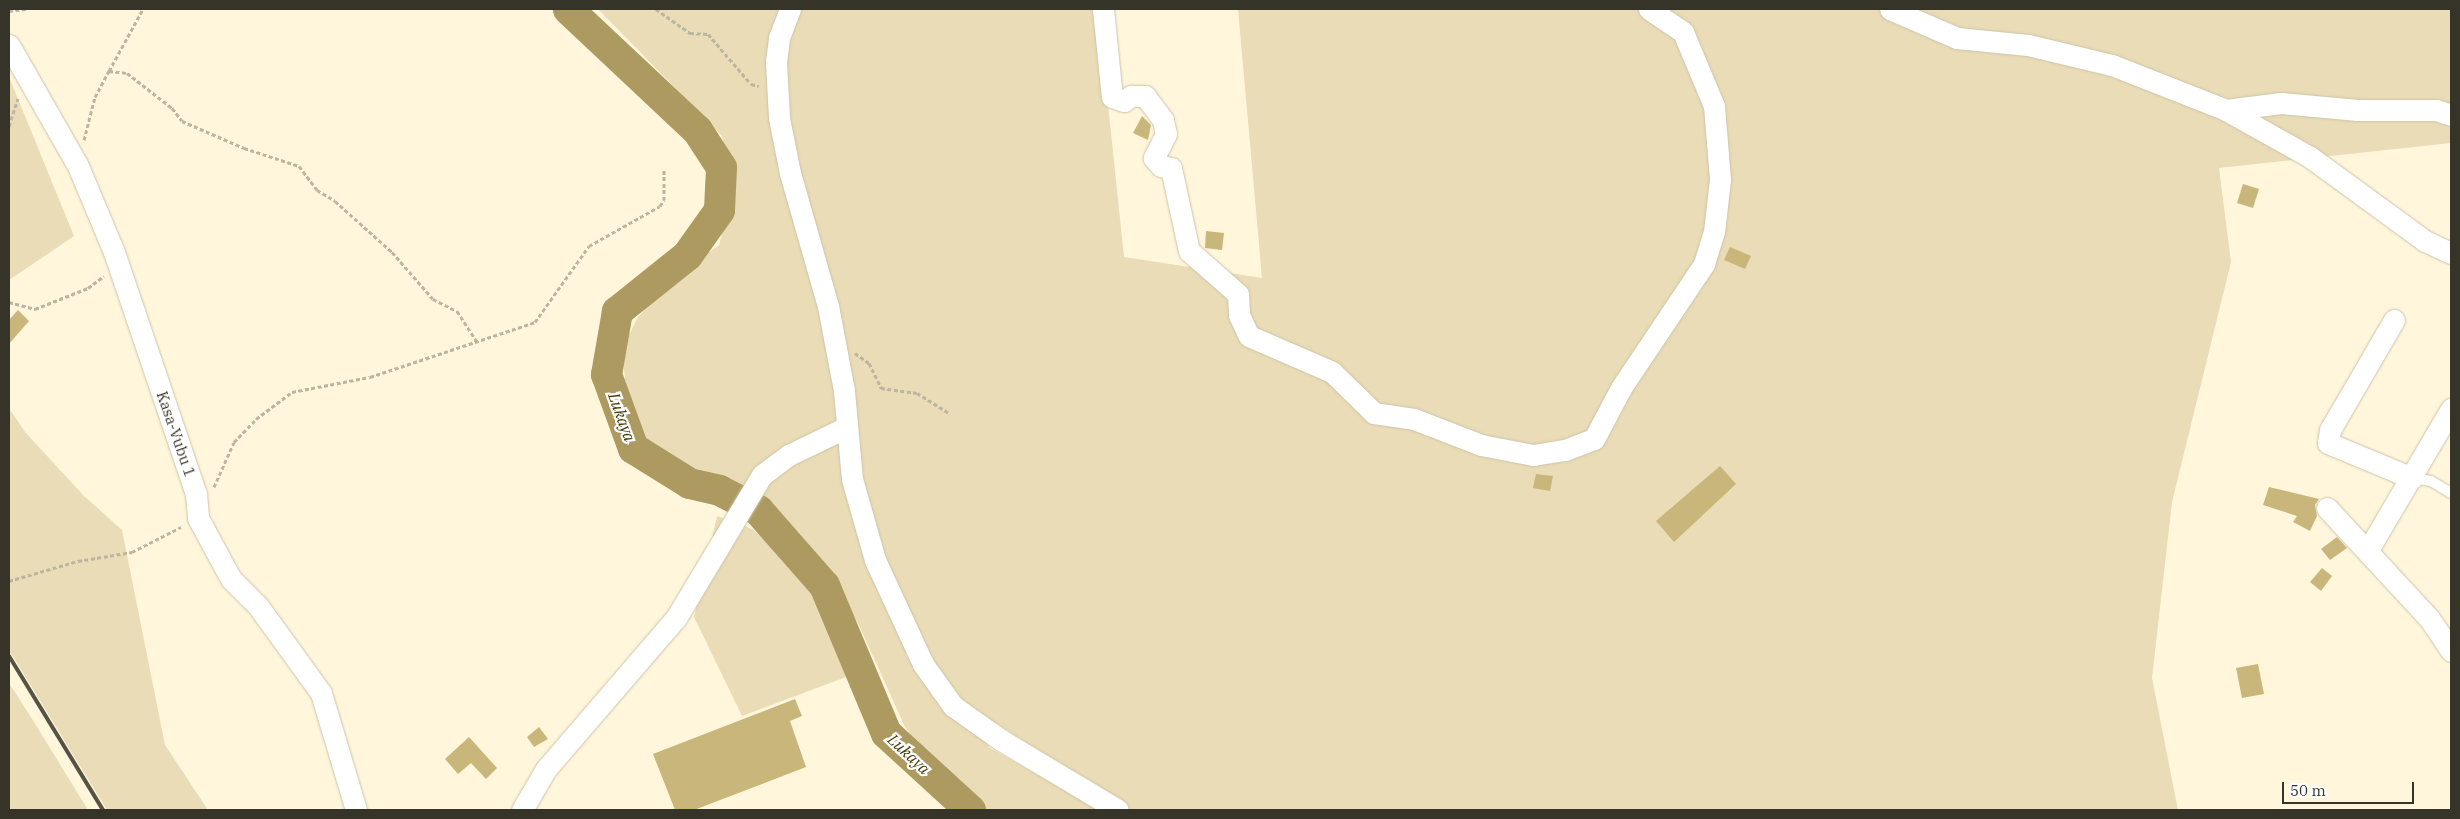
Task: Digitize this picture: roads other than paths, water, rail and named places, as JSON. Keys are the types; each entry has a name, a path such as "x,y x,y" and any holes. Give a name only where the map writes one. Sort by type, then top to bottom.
{"street":[{"path":"790,9 779,38 776,88 790,173 835,342 859,513 875,560 923,664 940,691 953,706 1001,740 1118,810"},
{"path":"1103,9 1112,96 1124,101 1130,96 1144,96 1164,120 1166,134 1154,158 1161,166 1171,168 1189,250 1238,294 1239,314 1249,336 1332,372 1374,414 1414,419 1481,445 1533,455 1565,450 1594,439 1620,388 1704,264 1714,232 1720,178 1714,106 1683,32 1649,9"},
{"path":"1890,9 1957,38 2028,45 2112,65 2226,110 2310,157 2425,240 2451,253"},
{"name":"Kasa-Vubu 1","path":"9,45 78,166 114,252 196,494 198,518 231,579 258,606 321,693 356,810"},
{"path":"2226,110 2281,103 2358,110 2436,110 2451,115"},
{"path":"2394,320 2330,430 2328,443 2412,478"},
{"path":"2368,550 2412,478 2451,408"},
{"path":"522,810 546,769 676,618 762,474 789,455 847,427"},
{"path":"2327,508 2368,550 2429,618 2451,651"}],"lane":[{"path":"2412,478 2431,481 2451,494"}],"waterway":[{"name":"Lukaya","path":"568,9 697,130 721,167 719,210 687,255 617,311 606,374 633,448 689,483 719,490 758,510 824,585 886,733 970,810"}],"railway":[{"path":"9,656 103,810"}]}
